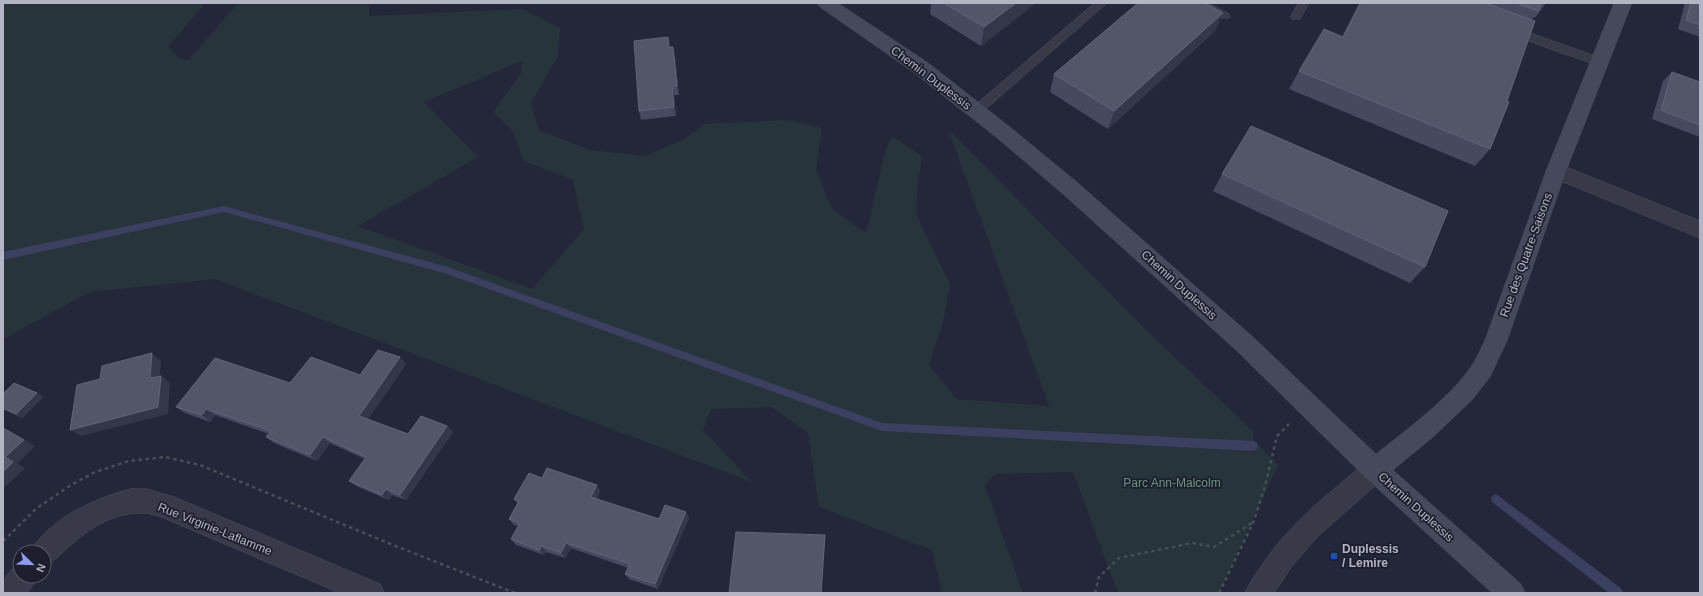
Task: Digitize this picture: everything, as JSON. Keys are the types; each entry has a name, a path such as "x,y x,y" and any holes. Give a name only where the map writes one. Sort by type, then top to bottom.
{"street":[{"name":"Chemin Duplessis","path":"826,3 920,68 1003,132 1065,184 1245,344 1375,470 1512,593"},
{"name":"Rue des Quatre-Saisons","path":"1375,470 1425,429 1464,393 1482,370 1496,341 1556,171 1623,3"},
{"path":"1556,171 1700,230"},
{"path":"1258,593 1283,558 1308,528 1375,470"},
{"name":"Rue Virginie-Laflamme","path":"52,545 68,530 95,512 120,504 142,501 165,506 371,593"},
{"path":"10,593 17,584"}],"lane":[{"path":"976,111 1102,3"},
{"path":"1201,3 1225,16"},
{"path":"1296,17 1304,3"},
{"path":"1503,27 1600,62"}],"path":[{"path":"1219,593 1253,523 1264,490 1277,436 1307,404"},
{"path":"3,541 37,508 71,485 95,472 130,461 165,457 200,465 388,543 515,593"},
{"path":"1095,593 1099,577 1119,558 1192,543 1214,547 1253,523"}],"green space":[{"name":"Parc Ann-Malcolm","path":"3,3 205,3 169,46 178,58 189,60 238,3 369,3 369,16 522,9 560,28 558,56 531,103 539,130 590,150 645,156 682,140 705,124 788,120 822,128 816,170 832,209 866,233 886,149 892,136 922,156 917,191 916,213 950,285 943,322 929,365 957,399 1049,406 948,129 1148,332 1253,431 1253,439 1278,465 1219,593 1118,593 1073,472 995,474 985,486 1023,593 942,593 932,550 819,507 808,433 771,407 711,409 703,430 752,482 215,279 90,292 3,339","holes":["522,61 521,73 493,112 513,132 524,161 573,180 584,229 532,289 358,226 478,157 424,102"]}],"building":[{"path":"944,3 1016,3 984,27"},
{"path":"1138,3 1205,3 1223,13 1114,111 1054,74"},
{"path":"1361,3 1485,3 1535,21 1507,101 1509,102 1490,149 1299,71 1324,29 1343,37"},
{"path":"1516,3 1541,3 1538,11"},
{"path":"1691,3 1700,3 1700,25 1686,20"},
{"path":"668,37 669,47 673,47 677,86 672,86 674,107 639,111 634,41"},
{"path":"1672,72 1700,82 1700,125 1661,110"},
{"path":"1251,126 1448,211 1425,267 1222,174"},
{"path":"378,350 400,357 359,416 408,434 421,416 447,426 400,495 386,489 382,495 349,481 366,457 323,437 310,455 266,437 271,431 206,409 202,415 176,407 215,358 290,383 311,357 360,375"},
{"path":"152,353 150,378 161,376 158,407 70,430 77,385 100,379 102,366"},
{"path":"14,383 37,393 16,414 3,408 3,394"},
{"path":"3,428 24,440 5,457 13,462 3,472"},
{"path":"547,468 597,485 591,497 659,519 665,505 686,512 655,584 625,574 630,564 566,543 561,553 542,546 539,550 511,539 520,523 509,519 519,501 514,499 529,473 542,478"},
{"path":"736,532 825,535 821,593 729,593"}],"waterway":[{"path":"3,256 224,209 448,271 882,427 1253,446"},
{"path":"1496,499 1618,593"}],"place":[{"name":"Duplessis / Lemire","path":"1334,556"}]}
